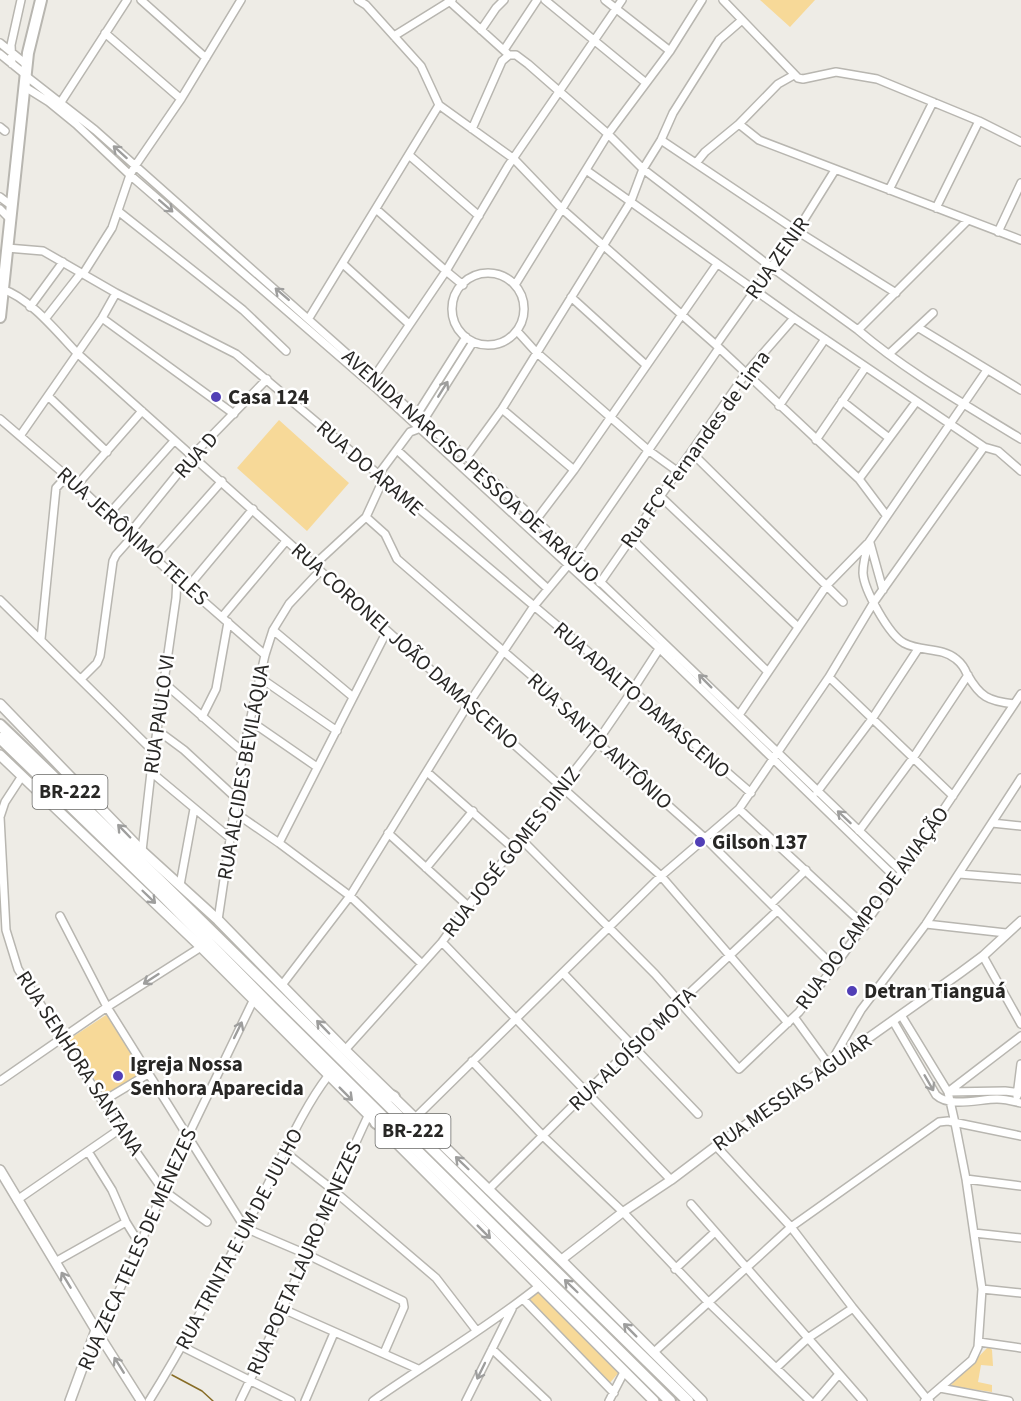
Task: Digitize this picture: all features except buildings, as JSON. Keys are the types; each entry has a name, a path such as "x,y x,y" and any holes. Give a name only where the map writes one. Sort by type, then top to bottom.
{"highway":[{"path":"0,316 26,76 34,24 41,0"},
{"name":"BR-222","path":"0,725 141,855 360,1080 688,1401"},
{"name":"BR-222","path":"0,738 160,893 406,1141 670,1401"},
{"path":"360,1080 394,1097"},
{"path":"372,1119 406,1141"}],"main road":[{"path":"0,704 141,855 180,885 218,920 345,1050 702,1401"},
{"name":"BR-222","path":"0,755 201,947 654,1401"},
{"path":"0,1170 96,1330"},
{"name":"RUA ZECA TELES DE MENEZES","path":"70,1401 96,1330"}],"street":[{"path":"12,63 10,45 21,0"},
{"path":"61,102 126,0"},
{"path":"141,0 206,58"},
{"path":"358,0 367,3 421,66 439,105 514,159 561,208 717,346 859,479 886,515"},
{"path":"394,36 450,0 507,52 522,59 608,134 643,169 889,354 1021,439"},
{"path":"482,30 504,0"},
{"path":"545,0 646,83"},
{"path":"605,0 670,51"},
{"path":"374,377 446,272 514,159 621,0"},
{"path":"515,285 608,134 670,51 702,0"},
{"path":"723,0 794,75 803,79 836,72 878,79 979,121 1021,142"},
{"path":"45,319 82,273 112,228 135,165 181,99 239,1"},
{"path":"472,129 502,61 534,1"},
{"path":"467,458 502,409 631,201 643,169 661,140 673,113 719,40 742,20"},
{"path":"105,33 181,99"},
{"path":"0,43 11,52 26,76"},
{"path":"0,54 26,76"},
{"path":"696,163 778,84 794,75"},
{"name":"AVENIDA NARCISO PESSOA DE ARAÚJO","path":"26,76 61,102 135,165 536,520 661,646 776,756 897,879"},
{"name":"AVENIDA NARCISO PESSOA DE ARAÚJO","path":"26,76 57,108 130,175 377,389 418,429 661,646 697,673 776,756 902,872"},
{"path":"889,190 933,102"},
{"path":"309,318 439,105"},
{"path":"936,208 979,121"},
{"path":"739,124 759,140 1021,240"},
{"path":"661,140 797,231 896,293"},
{"path":"409,155 478,216"},
{"path":"586,170 865,368 984,447 998,451 1021,471"},
{"name":"RUA ZENIR","path":"282,985 350,897 469,703 534,606 574,558 754,289 797,231 835,170"},
{"path":"998,232 1021,183"},
{"path":"0,197 12,206"},
{"path":"0,209 10,219"},
{"path":"376,209 463,285"},
{"path":"118,211 243,310 286,351"},
{"path":"858,330 967,221"},
{"name":"RUA DO ARAME","path":"7,248 43,251 116,292 236,354 534,606"},
{"path":"30,307 63,262"},
{"path":"343,264 409,324"},
{"path":"536,520 574,470 717,264"},
{"path":"487,273 497,274 515,285 520,294 524,313 517,331 510,338 492,345 473,342 466,337 458,328 453,308 455,297 463,285 487,273"},
{"name":"RUA CORONEL JOÃO DAMASCENO","path":"2,289 10,292 45,319 77,353 174,441 222,481 661,876 830,1065"},
{"path":"20,436 102,318 116,292"},
{"path":"571,297 646,365"},
{"path":"889,354 933,313"},
{"path":"102,318 234,414"},
{"name":"Rua FCº Fernandes de Lima","path":"600,583 746,373 794,318"},
{"path":"919,328 1021,390"},
{"path":"517,331 536,352 610,417 648,450 678,471"},
{"path":"314,565 366,517 381,477 410,432 411,422 466,337"},
{"path":"779,406 825,339"},
{"path":"410,432 418,429 473,342"},
{"path":"816,440 865,368"},
{"path":"739,715 827,585 869,542 987,370"},
{"name":"RUA D","path":"81,679 99,660 113,561 116,555 192,456 267,379"},
{"path":"48,396 107,452"},
{"path":"842,401 889,438"},
{"path":"859,479 916,402"},
{"path":"502,409 574,470"},
{"path":"77,485 142,411"},
{"name":"RUA JERÔNIMO TELES","path":"0,419 67,476 187,588 265,655"},
{"path":"108,515 174,441"},
{"path":"415,1118 661,876 739,809 829,677 874,602 984,447"},
{"path":"397,450 548,589"},
{"path":"691,452 843,602"},
{"path":"40,639 56,488 67,476"},
{"path":"154,558 222,481"},
{"path":"660,496 798,627"},
{"path":"187,588 253,509"},
{"name":"RUA SANTO ANTÔNIO","path":"366,517 385,534 397,559 538,681 597,742 706,839 834,968"},
{"path":"631,538 768,672"},
{"path":"202,717 216,689 225,619 286,541"},
{"path":"869,542 883,590"},
{"path":"869,542 864,558 863,575 874,602 894,635 904,643 918,649 947,653 957,659 982,695 994,702 1014,704"},
{"name":"RUA ALCIDES BEVILÁQUA","path":"218,920 243,752 265,655 273,630 290,604 321,571"},
{"name":"RUA PAULO VI","path":"141,855 177,578"},
{"path":"0,600 154,752"},
{"name":"RUA ADALTO DAMASCENO","path":"534,606 751,794"},
{"path":"273,630 353,697"},
{"path":"279,843 387,631"},
{"name":"RUA JOSÉ GOMES DINIZ","path":"345,1050 442,942 597,742 661,646"},
{"path":"817,792 873,719 918,649"},
{"path":"859,831 913,758 968,675"},
{"path":"259,677 337,731"},
{"path":"829,677 953,796"},
{"path":"163,682 243,752"},
{"name":"RUA DO CAMPO DE AVIAÇÃO","path":"680,1003 739,1069 791,1020 834,968 902,872 1021,694"},
{"path":"249,720 316,767"},
{"path":"157,730 184,750 236,798"},
{"path":"151,772 230,838"},
{"path":"427,772 513,848"},
{"name":"RUA SENHORA SANTANA","path":"22,776 4,802 0,817 6,930 18,969 120,1129 163,1190 207,1222"},
{"path":"830,1065 861,1010 926,924 1021,778"},
{"path":"180,885 194,809"},
{"path":"739,809 865,926"},
{"path":"426,868 473,811"},
{"path":"234,812 350,897 422,964"},
{"path":"992,823 1021,826"},
{"path":"388,833 468,906"},
{"path":"521,839 655,974 680,1003"},
{"path":"771,904 806,870"},
{"path":"959,874 1021,879"},
{"name":"RUA ALOÍSIO MOTA","path":"488,1190 586,1091 777,911"},
{"path":"60,916 107,1007 245,1228 306,1254 403,1301 404,1307 384,1353"},
{"name":"RUA MESSIAS AGUIAR","path":"561,1260 623,1212 983,956 1021,921"},
{"path":"926,924 1006,933"},
{"path":"442,942 671,1180"},
{"path":"0,1081 107,1007 201,947"},
{"path":"983,956 1021,1024"},
{"path":"563,973 698,1114"},
{"name":"RUA ZECA TELES DE MENEZES","path":"96,1330 119,1290 163,1190 253,1000"},
{"path":"716,1146 791,1227 927,1400 976,1354 979,1342 982,1289 966,1179 948,1092 901,1015"},
{"path":"893,1022 940,1099 950,1102 999,1099 1019,1102 1021,1064"},
{"path":"898,1031 908,1025"},
{"path":"948,1092 1021,1036"},
{"path":"912,1054 921,1048"},
{"path":"472,1061 543,1136 623,1212 675,1269 810,1401"},
{"path":"103,1101 147,1074"},
{"name":"RUA TRINTA E UM DE JULHO","path":"149,1401 183,1347 285,1152 328,1076"},
{"path":"948,1092 1005,1091 1019,1093"},
{"name":"RUA POETA LAURO MENEZES","path":"240,1401 283,1310 333,1190 372,1119"},
{"path":"653,1353 791,1227 939,1122 1021,1136"},
{"path":"17,1200 120,1129"},
{"path":"285,1152 436,1278 476,1330"},
{"path":"88,1153 112,1190 126,1222 139,1243"},
{"path":"966,1179 1021,1186"},
{"path":"691,1204 863,1401"},
{"path":"55,1262 126,1222"},
{"path":"675,1269 715,1232"},
{"path":"974,1233 1021,1238"},
{"path":"466,1401 492,1349 504,1317 515,1304 538,1287"},
{"path":"982,1289 1021,1293"},
{"path":"523,1299 614,1393"},
{"path":"776,1368 808,1338 853,1308"},
{"path":"283,1310 418,1369"},
{"path":"374,1401 476,1330 504,1317"},
{"path":"96,1330 141,1401"},
{"path":"305,1401 334,1333"},
{"path":"979,1342 1021,1348"},
{"path":"183,1347 291,1401"},
{"path":"492,1349 547,1401"},
{"path":"609,1401 624,1372"},
{"path":"816,1401 839,1374"},
{"path":"940,1388 1009,1401"}],"shaded area":[{"path":"760,0 815,0 790,27"},
{"path":"279,420 349,483 307,531 237,468"},
{"path":"106,1015 111,1018 144,1073 107,1095 102,1091 70,1041 71,1038"},
{"path":"538,1289 620,1371 608,1385 525,1300"},
{"path":"989,1346 992,1350 993,1366 981,1365 978,1382 992,1385 992,1392 950,1386"}],"waterway":[{"path":"172,1375 202,1391 213,1401"}],"place":[{"name":"Casa 124","path":"216,397"},
{"name":"Gilson 137","path":"700,842"},
{"name":"Detran Tianguá","path":"852,991"},
{"name":"Igreja Nossa Senhora Aparecida","path":"118,1076"}]}
